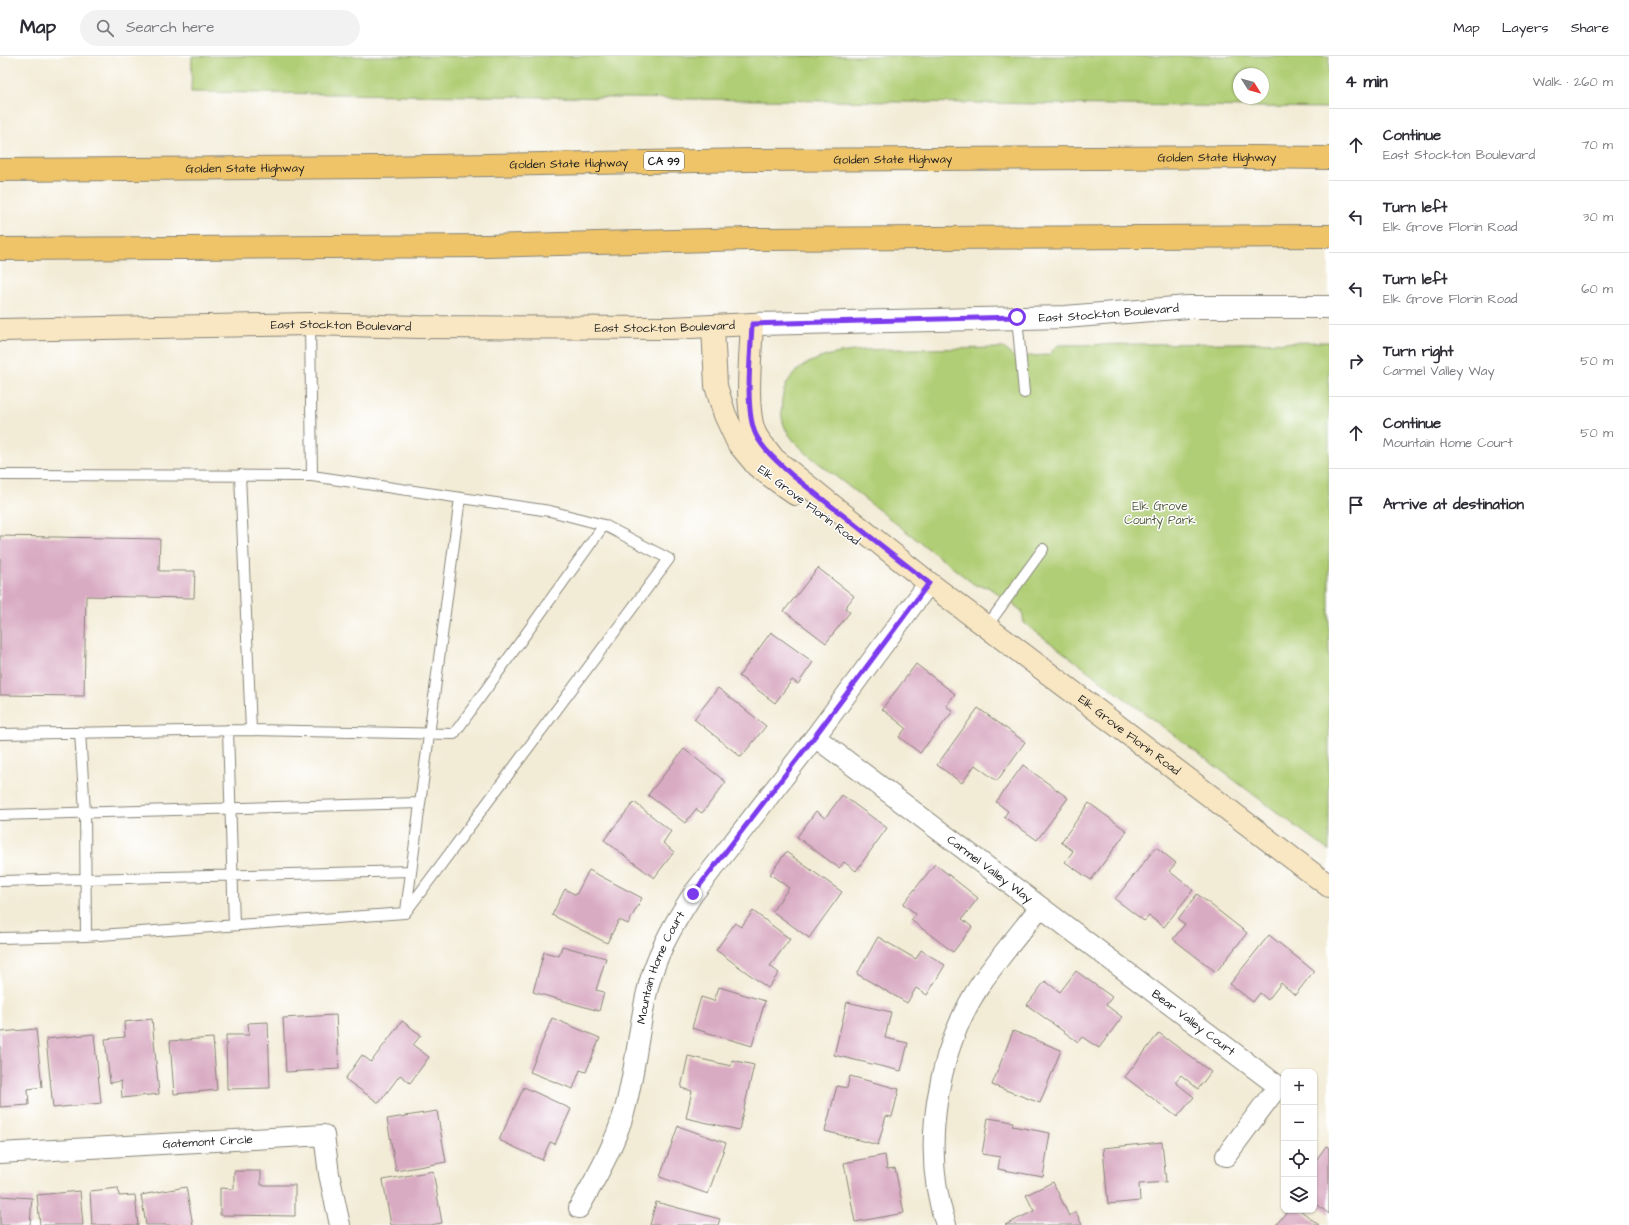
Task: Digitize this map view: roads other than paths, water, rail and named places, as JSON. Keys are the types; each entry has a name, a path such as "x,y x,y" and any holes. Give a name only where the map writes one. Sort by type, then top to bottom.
{"highway":[{"name":"Golden State Highway","path":"0,170 377,167 750,160 1247,157 1329,158"},
{"path":"0,249 487,246 757,239 1329,236"}],"main road":[{"name":"East Stockton Boulevard","path":"0,330 310,324 419,327 713,326 752,324"},
{"name":"Elk Grove Florin Road","path":"752,324 749,379 750,407 756,434 773,458 793,476 929,583 1329,886"},
{"name":"Elk Grove Florin Road","path":"713,326 716,386 723,408 738,443 757,466 859,544 929,583"}],"street":[{"name":"East Stockton Boulevard","path":"752,324 1065,317 1188,307 1329,307"},
{"path":"815,736 929,583"},
{"name":"Carmel Valley Way","path":"815,736 1040,907 982,983 954,1038 945,1066 938,1096 934,1158 938,1189 946,1225"},
{"name":"Mountain Home Court","path":"579,1208 604,1164 624,1111 632,1083 646,995 664,942 693,894 815,736"},
{"name":"Bear Valley Court","path":"1040,907 1278,1086 1226,1156"},
{"name":"Gatemont Circle","path":"0,1153 324,1135 329,1174 340,1225"}],"lane":[{"path":"1017,317 1024,392"},
{"path":"310,324 312,476"},
{"path":"0,475 312,476 550,511 604,525 669,560 405,913 86,936 0,938"},
{"path":"240,475 251,730"},
{"path":"405,913 460,498"},
{"path":"0,734 251,730 454,734 604,525"},
{"path":"987,626 1043,549"},
{"path":"228,730 234,925"},
{"path":"80,732 85,812 86,936"},
{"path":"0,815 419,803"},
{"path":"0,881 411,871"}],"park label":[{"name":"Elk Grove County Park","path":"1160,513"}]}
